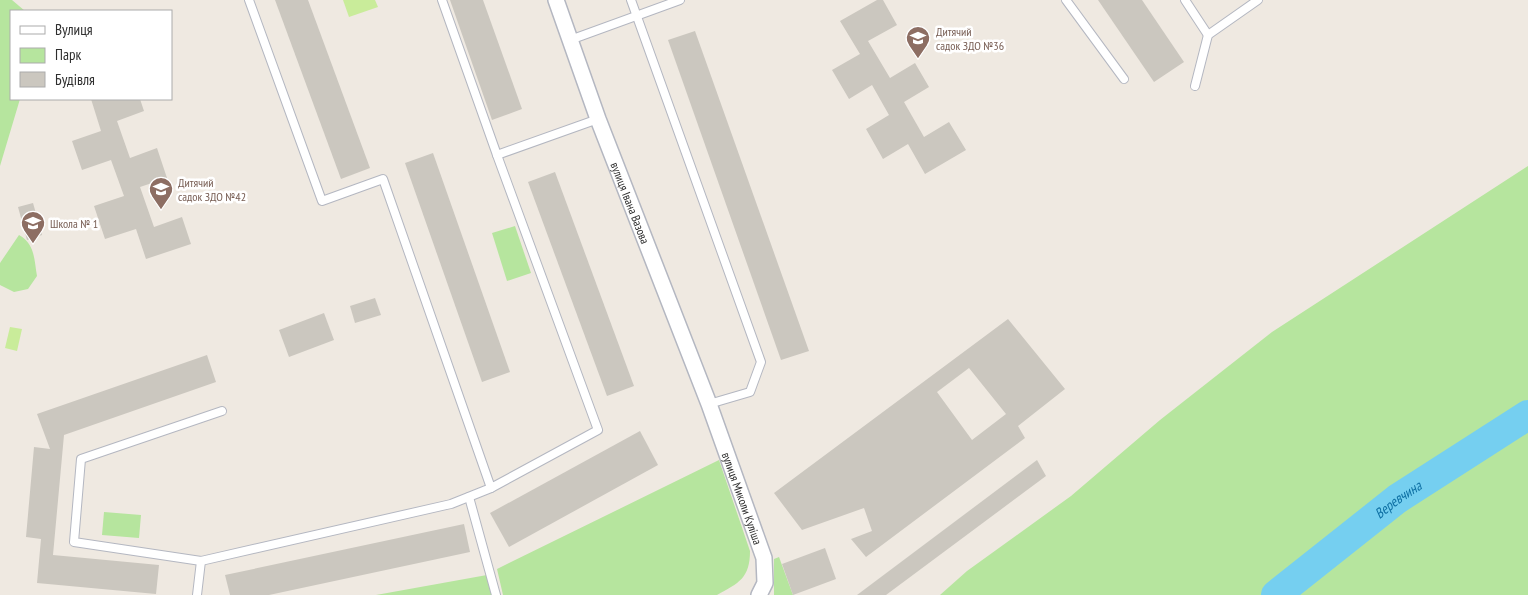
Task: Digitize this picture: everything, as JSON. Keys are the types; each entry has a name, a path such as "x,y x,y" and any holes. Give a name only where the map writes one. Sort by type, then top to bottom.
{"street":[{"name":"вулиця Івана Вазова","path":"556,0 598,119 709,404"},
{"name":"вулиця Миколи Куліша","path":"709,404 764,558 765,583 759,595"}],"lane":[{"path":"250,0 322,201 383,179 491,488"},
{"path":"222,411 81,459 74,542 201,562 451,504 491,488 598,430 442,0"},
{"path":"631,0 761,362 750,392 709,404"},
{"path":"570,40 680,0"},
{"path":"1066,0 1124,79"},
{"path":"1185,0 1208,34"},
{"path":"1194,86 1208,34 1258,0"},
{"path":"497,155 598,119"},
{"path":"469,497 496,595"},
{"path":"197,595 201,562"}],"green space":[{"path":"0,0 12,0 24,10 10,10 10,100 20,100 0,166"},
{"path":"343,0 375,0 378,7 349,17"},
{"path":"1528,166 1528,595 940,595 967,571 1071,496 1160,420 1272,332"},
{"path":"515,226 531,273 507,281 492,233"},
{"path":"19,235 31,247 37,276 28,289 14,292 0,285 0,263"},
{"path":"10,327 22,329 17,351 5,348"},
{"path":"719,460 750,551 748,568 745,574 742,579 731,587 717,595 503,595 497,569"},
{"path":"104,512 141,515 139,538 102,535"},
{"path":"779,557 793,595 774,595 774,559"},
{"path":"487,575 492,595 376,595"}],"building":[{"path":"275,0 308,0 370,168 341,179"},
{"path":"450,0 483,0 522,109 492,120"},
{"path":"877,0 883,0 897,25 868,41 890,78 915,63 929,87 904,102 924,137 949,122 966,150 925,174 908,144 883,159 866,129 889,115 872,85 849,99 832,70 860,54 840,21"},
{"path":"1098,0 1142,0 1184,62 1154,82"},
{"path":"695,31 809,351 781,360 668,40"},
{"path":"91,100 140,100 144,111 117,121 130,158 157,148 167,178 140,187 154,227 182,217 191,244 146,259 136,229 105,239 94,206 124,196 111,160 82,170 72,141 101,131"},
{"path":"433,153 510,372 482,382 405,163"},
{"path":"555,172 634,386 607,396 528,182"},
{"path":"33,203 42,235 27,240 18,207"},
{"path":"375,298 381,315 355,323 350,306"},
{"path":"324,313 334,340 289,357 279,330"},
{"path":"1008,319 1065,389 1018,426 1025,438 866,557 851,539 872,531 864,508 802,530 774,493","holes":["969,368 1006,414 972,440 937,392"]},
{"path":"207,355 216,382 64,435 53,555 159,565 156,594 37,583 41,539 26,537 34,447 50,449 37,414"},
{"path":"640,431 658,465 509,547 490,513"},
{"path":"1037,460 1046,476 886,595 857,595"},
{"path":"464,524 470,552 269,595 230,595 225,575"},
{"path":"825,548 836,579 793,595 782,564"}],"waterway":[{"name":"Веревчина","path":"1276,595 1397,499 1528,415"}],"place":[{"name":"Дитячий садок ЗДО №36","path":"918,59"},
{"name":"Дитячий садок ЗДО №42","path":"161,210"},
{"name":"Школа № 1","path":"33,244"}]}
